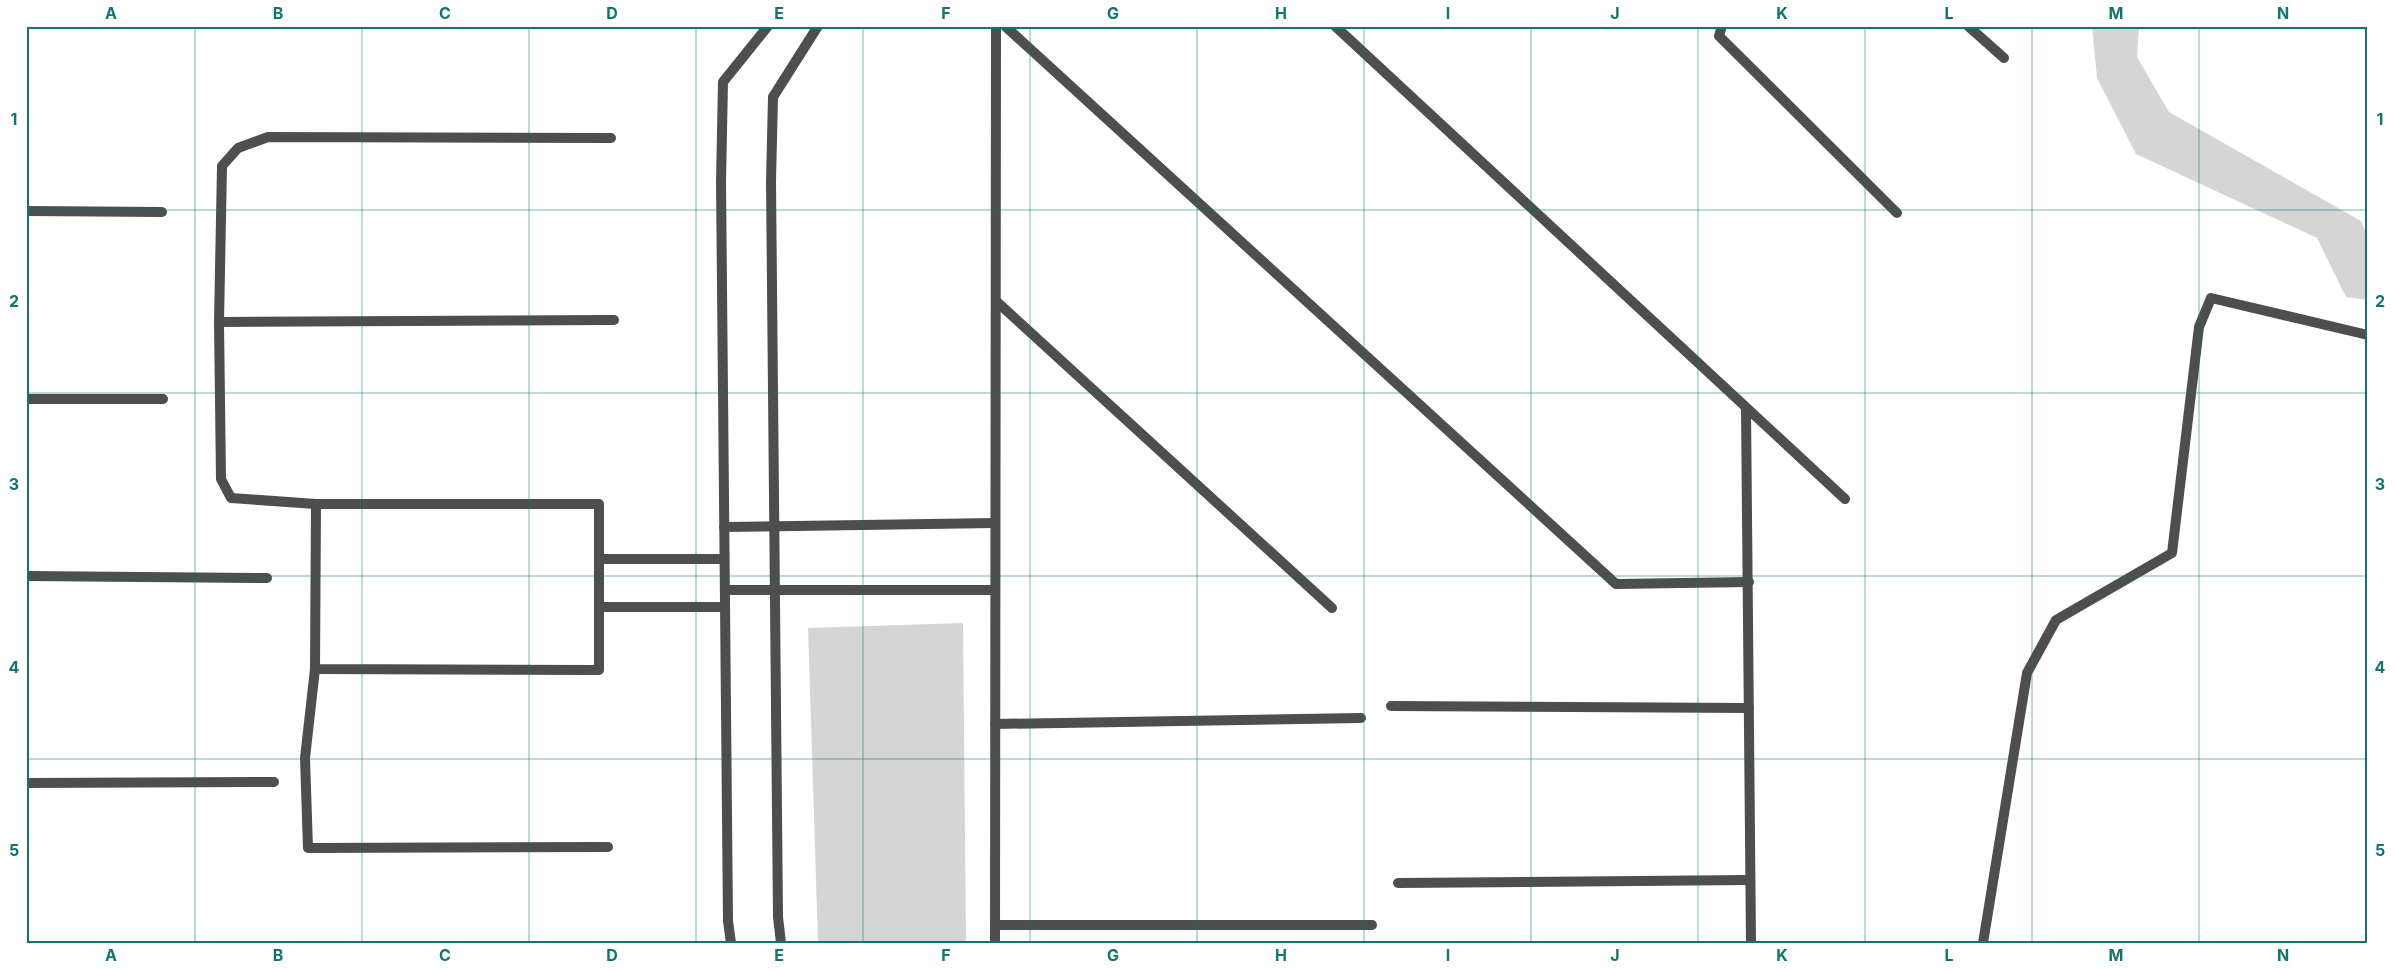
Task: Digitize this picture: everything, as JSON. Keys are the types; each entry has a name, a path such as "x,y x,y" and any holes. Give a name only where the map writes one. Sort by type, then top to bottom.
{"street":[{"path":"731,943 728,921 724,559 721,191 723,82 768,26"},
{"path":"781,943 778,917 772,191 773,97 818,26"},
{"path":"995,943 996,26"},
{"path":"1005,26 1616,584 1749,582"},
{"path":"1335,26 1844,499"},
{"path":"1722,26 1719,36 1897,213"},
{"path":"1968,26 2004,58"},
{"path":"316,669 599,670 600,504 316,504 232,498 221,479 219,322 222,166 238,148 268,137 611,138"},
{"path":"26,211 162,212"},
{"path":"1983,943 2027,673 2056,620 2172,553 2199,327 2211,298 2368,335"},
{"path":"996,301 1332,608"},
{"path":"219,322 614,320"},
{"path":"26,399 163,399"},
{"path":"1746,408 1751,943"},
{"path":"316,504 316,669 305,758 308,848 608,847"},
{"path":"724,528 995,523"},
{"path":"599,558 724,559"},
{"path":"26,576 267,578"},
{"path":"725,590 995,590"},
{"path":"600,607 725,607"},
{"path":"1390,706 1750,708"},
{"path":"995,724 1361,718"},
{"path":"26,783 274,782"},
{"path":"1398,883 1750,880"},
{"path":"995,925 1372,925"}],"shaded area":[{"path":"2092,26 2139,26 2137,57 2169,112 2361,221 2368,237 2368,300 2346,297 2317,238 2136,154 2097,78"},
{"path":"963,623 966,943 818,943 808,628"}]}
